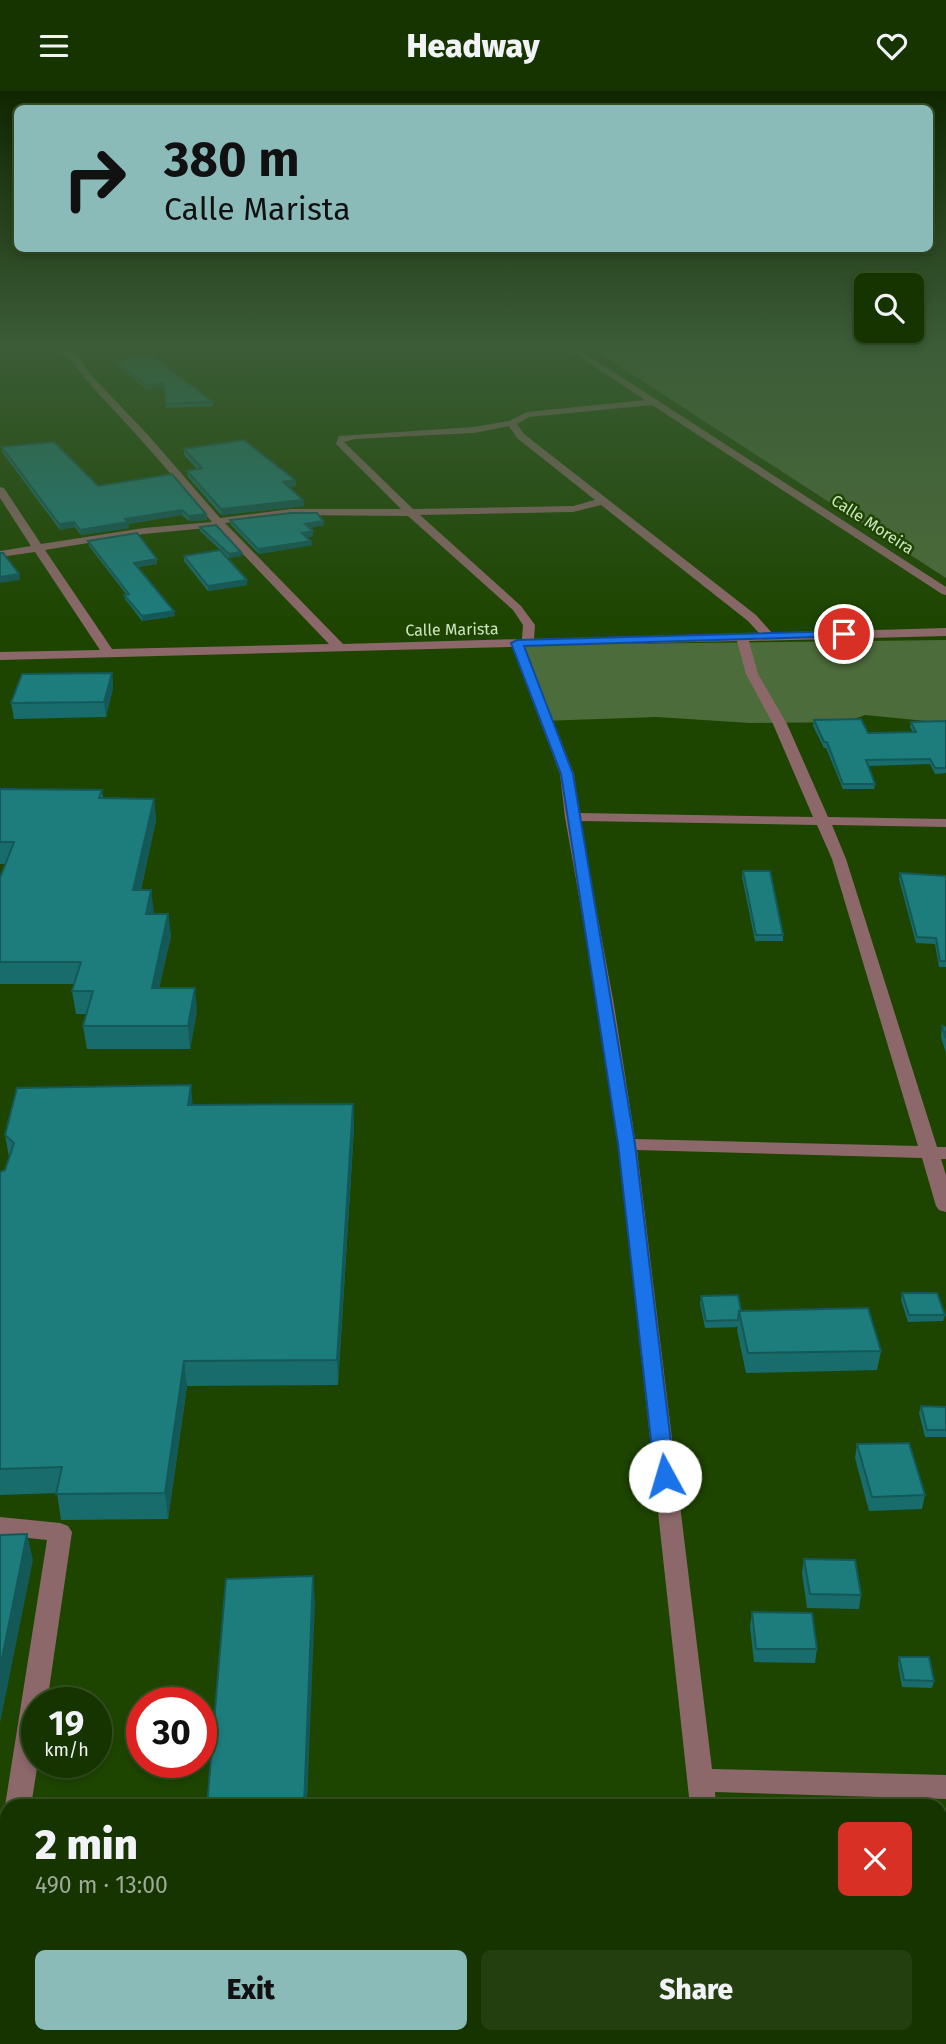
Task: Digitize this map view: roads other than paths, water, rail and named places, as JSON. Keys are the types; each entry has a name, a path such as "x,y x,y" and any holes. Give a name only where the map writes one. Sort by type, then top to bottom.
{"street":[{"path":"143,438 339,647"},
{"path":"342,438 339,442 342,448 517,608 528,625 522,643 567,774 627,1144 702,1793 946,1787"},
{"path":"523,438 752,618 768,636"},
{"name":"Calle Moreira","path":"710,438 946,592"},
{"path":"0,490 109,654"},
{"path":"0,554 144,531 291,512 573,509 603,501"},
{"name":"Calle Marista","path":"0,656 946,632"},
{"path":"742,637 752,674 780,724 839,859 937,1152 946,1206"},
{"path":"572,817 946,823"},
{"path":"627,1144 937,1152"},
{"path":"0,1526 60,1532 19,1799"}]}
